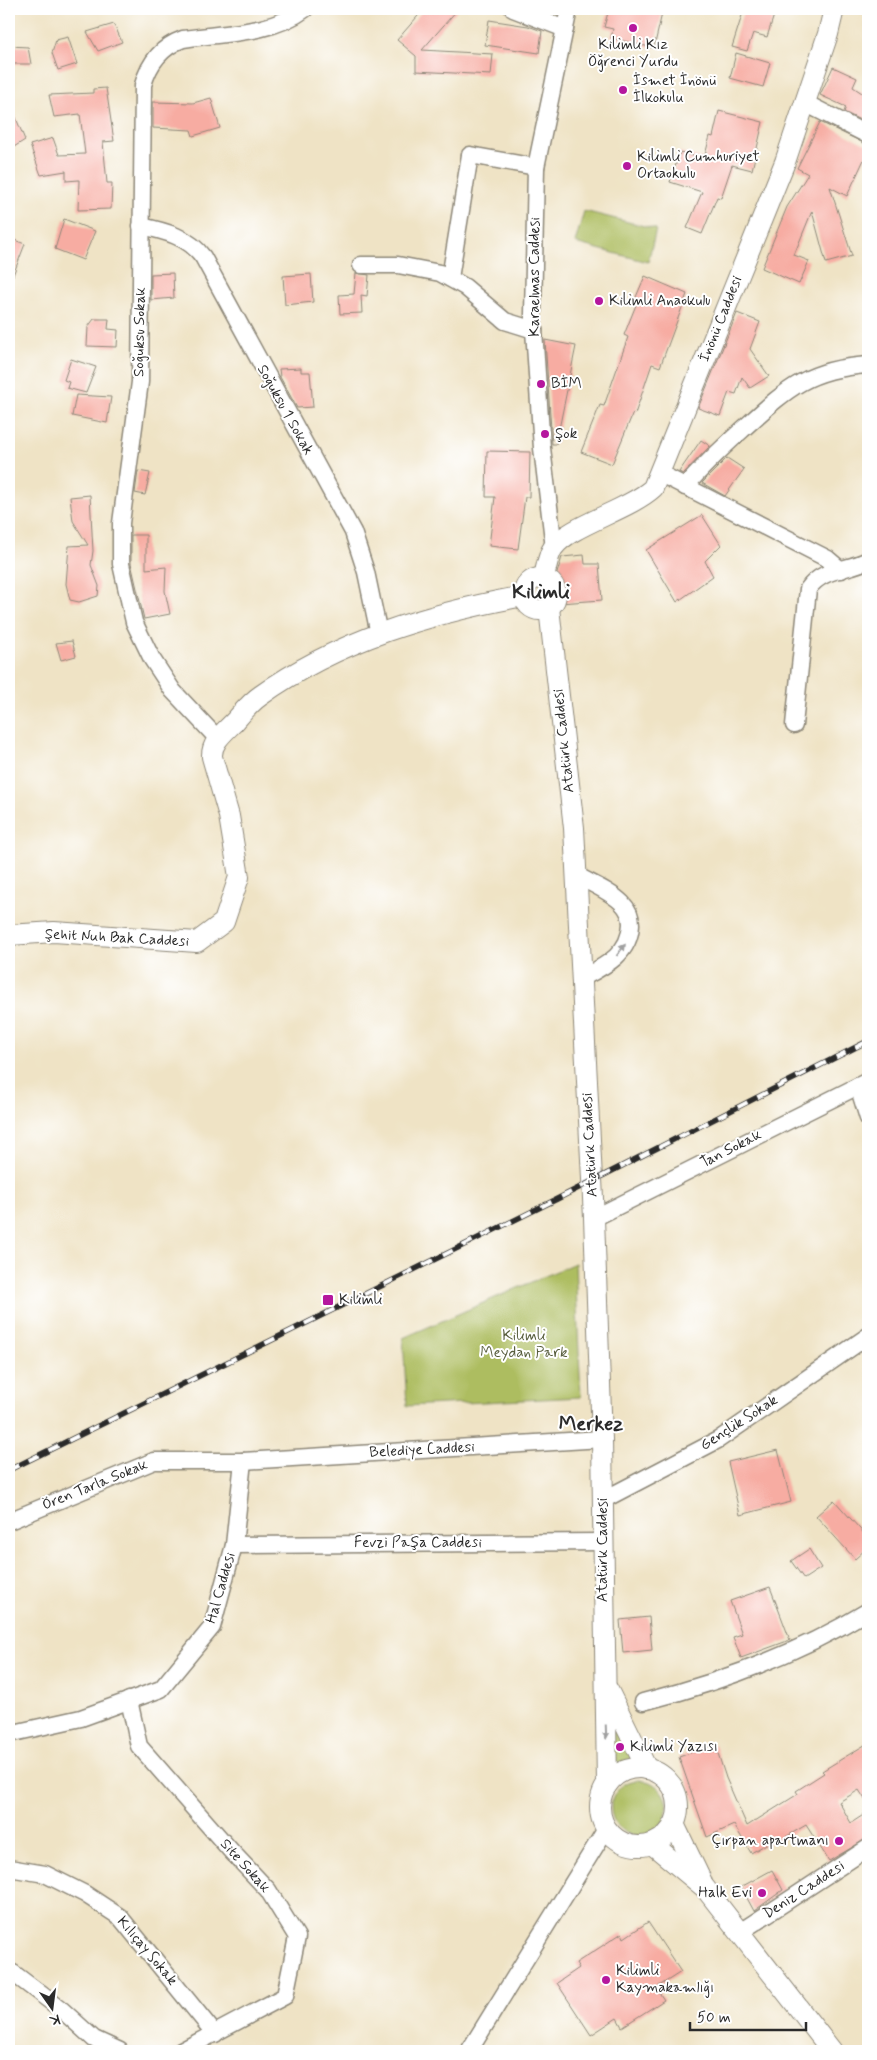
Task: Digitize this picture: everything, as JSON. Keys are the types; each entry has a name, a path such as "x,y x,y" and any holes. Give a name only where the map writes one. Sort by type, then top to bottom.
{"main road":[{"name":"İnönü Caddesi","path":"554,548 574,532 642,498 653,488 785,162 828,34 834,9"},
{"path":"544,577 554,548"},
{"path":"544,577 552,583 556,599 549,608 544,610 532,608 528,605 524,596 529,581 544,577"},
{"path":"218,739 258,696 335,650 415,621 524,596"},
{"name":"Atatürk Caddesi","path":"549,608 574,828 594,1218 602,1439 607,1784"},
{"name":"Şehit Nuh Bak Caddesi","path":"9,935 54,932 197,942 224,922 238,877 229,816 212,757 212,752 218,739"},
{"name":"Atatürk Caddesi","path":"605,1684 647,1769"},
{"path":"633,1769 647,1769 660,1774 672,1786 678,1806 674,1824 665,1836 652,1844 634,1846 623,1843 606,1829 600,1808 601,1797 607,1784 622,1772 633,1769"},
{"path":"674,1824 705,1888"},
{"path":"652,1844 705,1888 832,2051"}],"street":[{"name":"Soğuksu Sokak","path":"218,739 173,691 152,659 134,622 124,584 121,523 140,382 143,85 153,60 166,47 182,39 270,26 291,18 305,9"},
{"path":"513,9 565,29"},
{"name":"Karaelmas Caddesi","path":"554,548 542,448 534,330 536,167 569,9"},
{"path":"805,103 868,135"},
{"path":"450,278 470,155 536,167"},
{"name":"Soğuksu 1 Sokak","path":"141,226 162,230 184,240 197,248 203,257 354,532 366,572 379,634"},
{"path":"361,265 398,265 440,273 465,287 505,321 534,330"},
{"path":"685,487 704,465 786,390 819,374 853,366 868,365"},
{"path":"659,473 828,559 841,570"},
{"path":"794,724 806,596 816,579 824,574 868,560"},
{"path":"576,875 611,894 623,904 631,920 631,930 623,950 612,960 582,978"},
{"path":"863,1083 868,1118"},
{"name":"Tan Sokak","path":"594,1218 863,1083"},
{"name":"Gençlik Sokak","path":"603,1500 718,1440 868,1336"},
{"name":"Belediye Caddesi","path":"243,1461 602,1439"},
{"name":"Ören Tarla Sokak","path":"9,1521 154,1461 243,1461"},
{"name":"Hal Caddesi","path":"9,1734 81,1718 161,1689 212,1627 234,1545 243,1461"},
{"name":"Fevzi Paşa Caddesi","path":"234,1545 602,1542"},
{"path":"643,1702 760,1666 841,1628 868,1611"},
{"name":"Site Sokak","path":"129,1700 139,1746 268,1890 297,1936 285,1996 181,2051"},
{"path":"469,2051 606,1829"},
{"name":"Deniz Caddesi","path":"740,1932 868,1848"},
{"name":"Kılıçay Sokak","path":"9,1868 45,1874 85,1894 120,1917 215,2034"},
{"path":"9,1974 13,1973 62,2010 94,2039 120,2051"}],"green space":[{"path":"584,211 656,229 648,262 575,243"},
{"name":"Kilimli Meydan Park","path":"575,1263 581,1397 407,1406 403,1338"},
{"path":"607,1692 638,1762 626,1764 610,1772"},
{"path":"633,1780 645,1780 655,1784 663,1792 667,1808 663,1824 655,1832 645,1836 633,1836 623,1832 615,1824 611,1814 611,1802 615,1792 623,1784"}],"building":[{"path":"424,9 458,9 422,50 493,54 491,75 416,71 416,56 397,40"},
{"name":"Kilimli Kız Öğrenci Yurdu","path":"609,9 663,9 654,48 611,38 613,29 604,27"},
{"path":"744,9 765,9 775,12 767,37 753,33 747,51 732,47"},
{"path":"489,20 528,26 542,31 539,53 485,45"},
{"path":"114,24 122,42 98,51 87,32"},
{"path":"68,37 77,64 58,70 52,53 56,40"},
{"path":"9,46 28,47 31,64 9,64"},
{"path":"736,53 770,63 763,87 730,78"},
{"path":"833,67 857,78 853,87 868,97 868,124 844,112 846,107 820,95"},
{"path":"106,88 114,141 103,142 107,183 112,183 111,209 78,210 79,180 66,181 66,171 41,175 30,145 53,138 59,155 85,154 80,114 54,117 49,95 93,93 93,89"},
{"path":"211,98 220,128 193,136 191,130 153,128 153,102 193,103"},
{"path":"9,101 25,140 9,150"},
{"path":"719,111 763,122 752,170 732,165 721,198 717,197 702,234 687,228 702,192 670,182 680,152 704,159 710,136 713,137"},
{"path":"820,122 868,145 868,151 847,196 830,187 852,256 826,263 812,211 794,255 809,261 799,284 762,268 787,207 808,174 797,168"},
{"path":"64,219 95,231 83,260 55,249"},
{"path":"9,238 25,244 10,283 9,283"},
{"path":"173,273 174,298 151,300 151,274"},
{"path":"356,273 369,275 367,296 361,295 362,313 340,314 339,295 354,294"},
{"path":"311,274 313,302 285,305 283,276"},
{"path":"645,276 687,294 660,367 652,364 635,414 633,413 612,464 581,452 600,405 604,406 628,337 624,335 636,305 633,304"},
{"path":"737,313 760,322 750,349 769,376 750,388 742,377 736,394 729,392 720,416 698,408"},
{"path":"94,319 109,319 108,329 118,330 117,347 87,346 88,327"},
{"path":"545,340 576,346 556,444 552,444"},
{"path":"71,359 96,367 86,393 67,388 69,382 64,380"},
{"path":"301,368 301,372 310,372 313,407 297,408 280,377 279,369"},
{"path":"76,395 111,397 107,423 72,416"},
{"path":"701,440 710,446 683,474 679,472"},
{"path":"487,451 530,452 529,497 525,497 518,549 489,546 495,497 486,497"},
{"path":"727,458 744,469 725,496 702,483"},
{"path":"138,471 150,473 145,495 135,493"},
{"path":"90,495 93,551 91,565 99,586 98,596 79,602 70,600 66,584 69,546 88,545 73,521 70,497"},
{"path":"702,515 721,545 705,561 713,576 677,602 646,550"},
{"path":"131,535 146,535 146,569 166,567 165,591 170,614 144,619 131,563"},
{"path":"584,555 585,564 599,564 602,600 560,603 554,597 548,596 548,588 555,580 562,557"},
{"path":"72,641 76,656 61,660 56,643"},
{"path":"778,1450 791,1502 740,1515 728,1462"},
{"path":"834,1500 868,1538 868,1547 855,1559 816,1516"},
{"path":"809,1549 821,1568 804,1579 791,1561"},
{"path":"770,1587 790,1640 741,1658 733,1637 742,1634 730,1601"},
{"path":"649,1617 652,1650 623,1653 620,1620"},
{"path":"868,1743 868,1804 859,1790 839,1802 851,1823 868,1812 868,1838 829,1861 806,1825 777,1842 775,1839 751,1853 734,1825 707,1837 679,1757 715,1744 726,1778 747,1826 798,1794 796,1791 824,1773 822,1771"},
{"name":"Halk Evi","path":"772,1870 783,1890 754,1911 741,1887"},
{"name":"Kilimli Kaymakamlığı","path":"648,1922 681,1972 656,1988 664,2000 622,2027 617,2018 591,2035 557,1983 579,1968 576,1963 622,1933 624,1938"}],"railway":[{"path":"9,1470 557,1199 868,1041"}],"place":[{"name":"Kilimli Kız Öğrenci Yurdu","path":"633,28"},
{"name":"İsmet İnönü İlkokulu","path":"623,90"},
{"name":"Kilimli Cumhuriyet Ortaokulu","path":"627,166"},
{"name":"Kilimli Anaokulu","path":"599,301"},
{"name":"BİM","path":"541,384"},
{"name":"Şok","path":"545,434"},
{"name":"Kilimli","path":"328,1300"},
{"name":"Kilimli Yazısı","path":"620,1747"},
{"name":"Çırpan apartmanı","path":"839,1841"},
{"name":"Halk Evi","path":"762,1893"},
{"name":"Kilimli Kaymakamlığı","path":"606,1980"}],"district":[{"name":"Kilimli","path":"541,592"},
{"name":"Merkez","path":"591,1424"}]}
